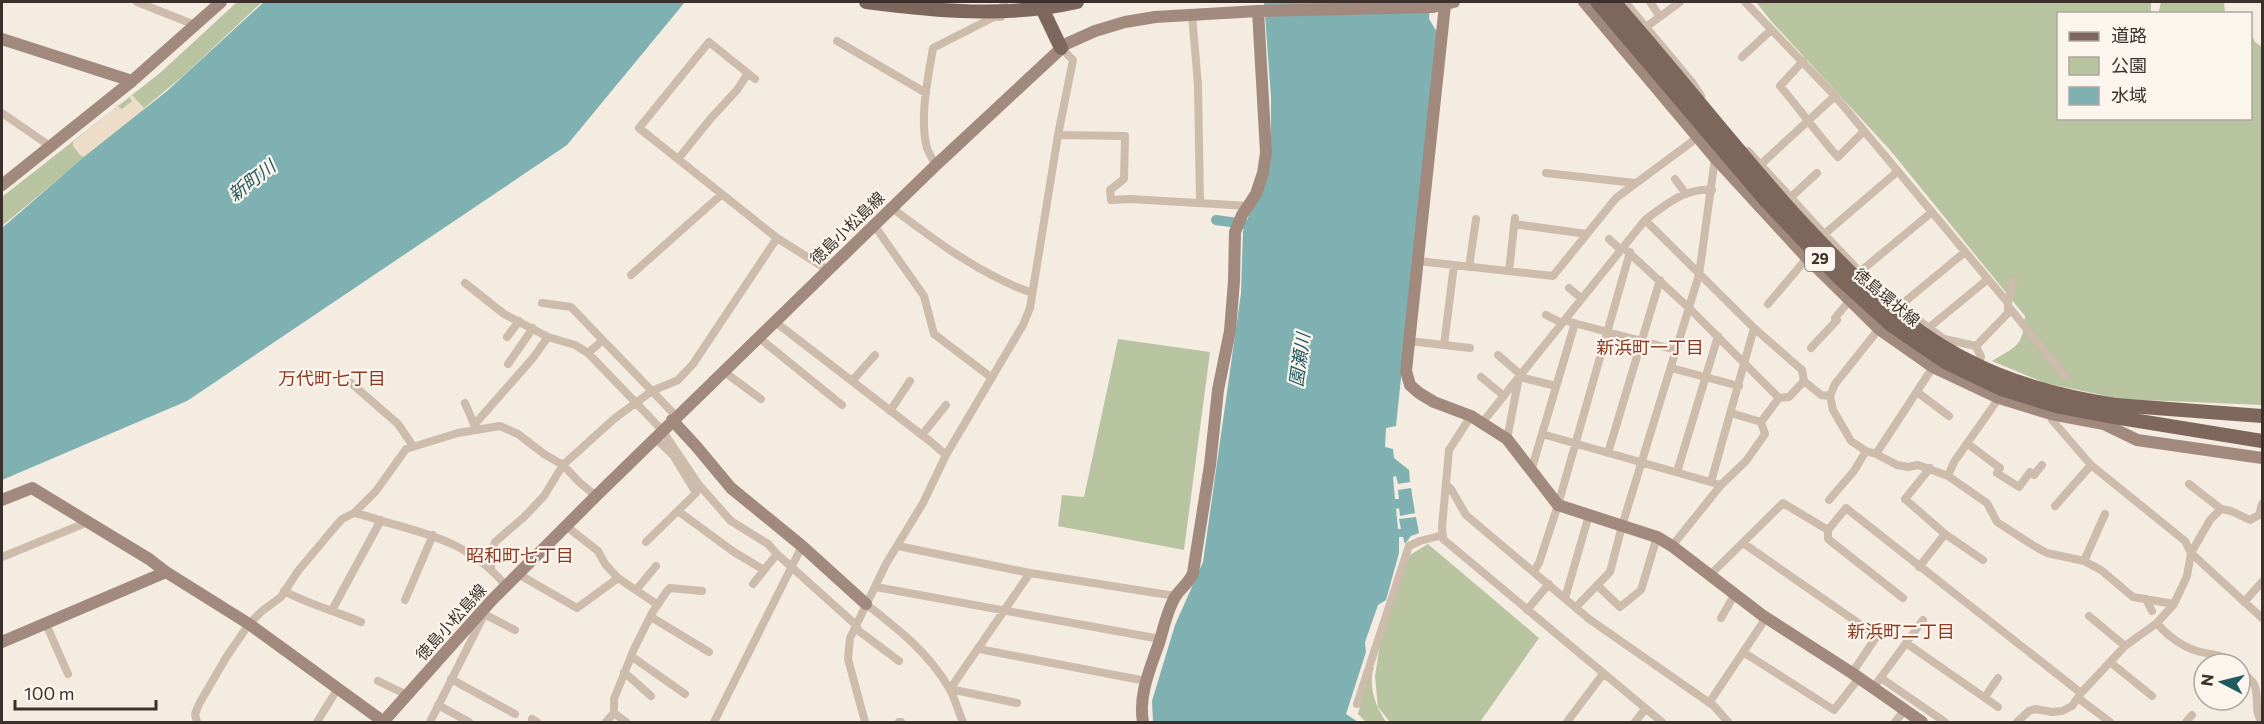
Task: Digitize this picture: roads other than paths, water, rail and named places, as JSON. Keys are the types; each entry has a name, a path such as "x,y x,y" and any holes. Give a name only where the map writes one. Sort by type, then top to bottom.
{"main road":[{"path":"866,2 963,12 1016,11 1056,3 1077,2"},
{"path":"1040,2 1063,46"},
{"path":"1056,3 1089,2"},
{"name":"徳島環状線","path":"1597,2 1617,23 1729,160 1837,276 1891,325 1946,362 2001,389 2056,406 2115,411 2262,416"},
{"name":"徳島環状線","path":"1614,2 1761,177 1843,265 1892,310 1952,351 2002,376 2115,411 2262,441"},
{"path":"1056,3 1063,46"}],"street":[{"path":"137,2 195,25"},
{"path":"2,185 132,81 221,2"},
{"path":"936,165 927,148 925,125 926,93 933,48 981,23 1001,16 1004,2"},
{"path":"1584,2 1623,45 1715,158 1805,256 1879,329 1933,367 1999,398 2051,414 2104,424 2136,440 2262,458"},
{"path":"1625,2 1692,82 1720,120 1860,272 1899,306 1944,339 1976,345"},
{"path":"1650,2 1660,17"},
{"path":"1623,45 1680,2"},
{"path":"1745,2 1835,96 1988,279 2065,376"},
{"path":"1444,5 1406,371 1410,385 1434,402 1476,419 1506,439 1558,506 1657,537 1711,574 1766,618 1855,675 1877,683 1945,723"},
{"name":"徳島小松島線","path":"383,722 491,601 566,525 774,321 1063,46 1095,31 1125,22 1192,14 1444,5"},
{"path":"1143,723 1141,710 1146,681 1160,639 1175,596 1188,584 1193,573 1210,465 1218,390 1230,331 1235,232 1256,194 1263,173 1266,153 1261,11"},
{"path":"1192,14 1198,85 1200,203"},
{"path":"1742,57 1771,30"},
{"path":"2,39 132,81"},
{"path":"837,41 926,93"},
{"path":"678,159 712,117 752,76 709,42 639,128 777,238 828,270"},
{"path":"865,723 848,660 850,638 866,604 923,503 946,455 1023,325 1030,308 1058,135 1073,60 1063,46"},
{"path":"1803,61 1780,86 1813,129 1838,157 1864,131"},
{"path":"1740,185 1835,96"},
{"path":"2,113 50,146"},
{"path":"1418,261 1553,276 1616,198 1720,120"},
{"path":"1058,135 1125,136 1124,179 1110,190 1111,200 1200,203 1245,211"},
{"path":"1576,608 1610,572 1641,462 1699,275 1715,158"},
{"path":"1768,304 1824,234 1898,171"},
{"path":"1790,198 1817,172"},
{"path":"1546,173 1635,183"},
{"path":"1675,179 1686,194"},
{"path":"1662,723 1443,539 1449,450 1476,419 1504,396 1646,220 1672,199 1702,189 1712,190"},
{"path":"631,275 722,194"},
{"path":"892,208 970,264 1032,293"},
{"path":"1840,290 1932,212"},
{"path":"1469,267 1476,219"},
{"path":"1646,220 1754,328 1802,370 1804,381 1821,395 1830,396"},
{"path":"1509,271 1514,221 1587,234"},
{"path":"874,225 924,296 934,334 992,378"},
{"path":"491,568 495,542 544,496 563,465 636,402 652,391 678,380 693,364 777,238"},
{"path":"1608,239 1660,280 1779,398"},
{"path":"1534,571 1539,563 1558,506 1608,332 1624,250"},
{"path":"1965,252 1899,306 1835,384 1830,396 1833,410 1851,441 1866,451 1898,465 1908,467 1918,465 1948,476 1987,503 1997,522 2034,546 2047,553 2084,561 2101,570 2133,597 2174,604"},
{"path":"1444,345 1454,265"},
{"path":"1910,351 1929,327 1988,279"},
{"path":"1608,453 1660,280"},
{"path":"1976,345 2008,313 2013,282"},
{"path":"465,283 504,314 548,337 575,345 588,353 636,402 673,454 696,493 646,542"},
{"path":"1569,288 1581,298"},
{"path":"1812,348 1851,300"},
{"path":"542,303 571,308 652,391 731,488 802,546 866,604 913,641 950,689 963,723"},
{"path":"1546,315 1677,350"},
{"path":"507,337 519,321"},
{"path":"774,321 946,455"},
{"path":"1532,471 1575,323"},
{"path":"508,363 533,328"},
{"path":"1711,482 1746,364 1754,328"},
{"path":"1677,472 1718,336"},
{"path":"475,427 548,337"},
{"path":"758,337 842,405"},
{"path":"588,353 602,341"},
{"path":"1409,341 1470,348"},
{"path":"1967,384 1981,357 1976,345"},
{"path":"852,381 875,355"},
{"path":"1498,355 1520,376 1557,386"},
{"path":"1876,454 1933,367"},
{"path":"1671,368 1739,386"},
{"path":"723,371 761,399"},
{"path":"1506,439 1520,376"},
{"path":"1481,377 1504,396"},
{"path":"891,411 910,381"},
{"path":"1761,422 1779,398 1789,397 1804,381"},
{"path":"351,384 398,424 413,446"},
{"path":"1917,392 1949,416"},
{"path":"1948,476 1954,462 1999,398"},
{"path":"465,403 475,427"},
{"path":"922,435 946,405"},
{"path":"1731,413 1761,422"},
{"path":"2051,414 2052,420 2091,465 2185,541 2191,553 2262,618"},
{"path":"1672,546 1721,485 1746,461 1765,434 1761,422"},
{"path":"195,722 199,704 249,624 281,597 302,565 342,519 354,513 376,490 406,449 475,427 500,426 518,434 563,465 596,496"},
{"path":"658,434 731,520 768,544 856,625 859,631 899,662"},
{"path":"1542,434 1721,485"},
{"path":"1968,444 2000,468 1996,473 2019,487 2030,472 2034,475 2042,465"},
{"path":"1829,500 1854,471 1866,451"},
{"path":"2055,506 2091,465"},
{"path":"1930,468 1905,499 1945,534 1983,560"},
{"path":"1446,484 1466,515 1589,619 1709,703 1728,723"},
{"path":"2189,484 2221,509 2250,520 2259,515 2262,504"},
{"path":"2,500 32,488 149,559 249,624 383,722"},
{"path":"1711,574 1783,503 1828,530"},
{"path":"1903,598 1828,538 1828,530 1846,508 2079,695 2110,723"},
{"path":"2018,722 2029,711 2035,709 2052,712 2062,711 2072,706 2079,695 2125,646 2157,623 2174,604 2187,576 2191,553 2210,520 2221,509"},
{"path":"678,511 734,552 764,570"},
{"path":"354,513 433,535 456,545 491,568 506,586"},
{"path":"2084,561 2105,514"},
{"path":"1565,598 1589,515"},
{"path":"332,610 381,520"},
{"path":"2,557 88,522"},
{"path":"566,525 598,551 605,564 618,578 658,605"},
{"path":"1919,567 1945,534"},
{"path":"405,600 433,535"},
{"path":"1357,704 1409,546 1420,540 1443,535"},
{"path":"1597,585 1620,607 1641,590 1657,537"},
{"path":"1743,543 1877,636 1834,710 1743,652"},
{"path":"714,723 802,546"},
{"path":"898,546 1030,573 1175,596"},
{"path":"753,584 777,554"},
{"path":"636,590 656,566"},
{"path":"2,642 166,572"},
{"path":"950,689 1030,573"},
{"path":"518,574 578,608 618,578"},
{"path":"2244,602 2262,582"},
{"path":"1527,610 1549,584"},
{"path":"876,587 1160,639"},
{"path":"606,723 614,713 614,699 631,656 651,617 670,588 702,591"},
{"path":"284,591 303,601 361,622"},
{"path":"1721,618 1735,594"},
{"path":"2146,599 2152,611"},
{"path":"430,723 491,601"},
{"path":"484,614 515,630"},
{"path":"2089,616 2125,646"},
{"path":"651,617 709,652"},
{"path":"1709,703 1766,618"},
{"path":"1877,683 1923,620"},
{"path":"2157,623 2187,647 2207,652"},
{"path":"46,624 68,674"},
{"path":"1906,643 1998,707"},
{"path":"979,649 1146,681"},
{"path":"631,656 685,694"},
{"path":"2110,662 2152,696"},
{"path":"624,672 651,696"},
{"path":"1567,723 1603,674"},
{"path":"1985,698 1998,678"},
{"path":"451,679 515,714"},
{"path":"378,681 407,695"},
{"path":"2252,682 2257,698 2257,710 2262,722"},
{"path":"1877,683 1904,711 1922,723"},
{"path":"316,723 338,688"},
{"path":"950,689 1017,703"},
{"path":"438,705 469,723"},
{"path":"1635,723 1645,709"},
{"path":"1895,723 1904,711"},
{"path":"614,713 626,723"}],"water":[{"name":"新町川","path":"264,2 685,2 567,145 187,401 2,480 2,228 84,157 167,91"},
{"name":"園瀬川","path":"1264,2 1430,2 1429,19 1437,32 1396,426 1386,428 1385,447 1393,449 1394,458 1409,470 1410,482 1398,484 1396,476 1393,477 1395,499 1399,499 1398,490 1411,488 1415,513 1400,516 1399,508 1396,509 1398,529 1401,529 1399,519 1416,517 1419,533 1411,536 1405,544 1403,537 1399,537 1399,553 1386,600 1378,605 1365,642 1366,652 1346,714 1358,722 1153,722 1152,701 1175,625 1203,562 1241,293 1243,231 1263,191 1271,161 1271,97"}],"waterway":[{"path":"1216,220 1245,224"}],"district":[{"name":"新浜町一丁目","path":"1650,348"},
{"name":"万代町七丁目","path":"332,379"},
{"name":"昭和町七丁目","path":"520,556"},
{"name":"新浜町二丁目","path":"1901,632"}]}
